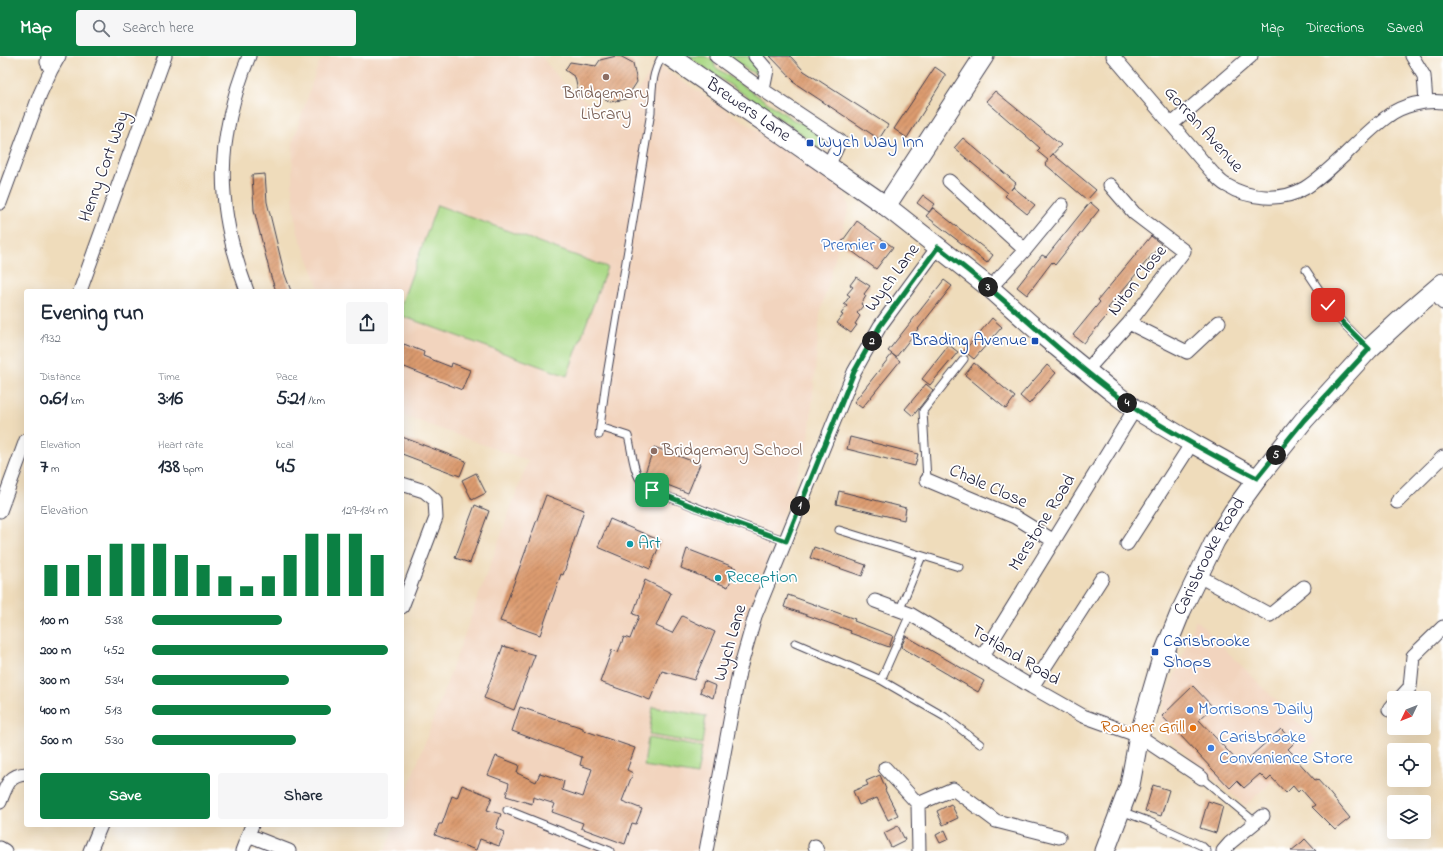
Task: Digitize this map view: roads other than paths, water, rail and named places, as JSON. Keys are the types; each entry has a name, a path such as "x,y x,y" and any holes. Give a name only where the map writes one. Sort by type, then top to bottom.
{"street":[{"path":"48,56 47,62 51,70"},
{"path":"0,203 40,94 58,56"},
{"name":"Henry Cort Way","path":"81,289 165,56"},
{"path":"246,289 234,253 225,211 222,177 224,144 230,113 239,80 249,56"},
{"name":"Brewers Lane","path":"669,56 886,206"},
{"path":"716,56 763,90 840,141 828,166"},
{"path":"755,56 767,70 763,90"},
{"path":"984,56 886,206 990,288 1045,337 1135,409 1192,443 1257,478"},
{"name":"Gorran Avenue","path":"1113,56 1211,171 1225,185 1245,195 1266,197 1283,196 1304,189 1389,115 1406,107 1426,102 1443,102"},
{"path":"1172,124 1251,56"},
{"path":"1412,56 1424,76 1426,102"},
{"path":"949,181 1025,250"},
{"name":"Niton Close","path":"1086,371 1129,323 1184,251 1134,213 1110,185"},
{"path":"990,288 1025,250 1062,205"},
{"name":"Wych Lane","path":"706,851 739,672 755,616 854,372 880,326 938,247"},
{"name":"Carisbrooke Road","path":"1104,851 1130,785 1139,736 1162,658 1197,575 1218,535 1257,478 1304,420 1369,349 1440,292"},
{"path":"1129,323 1187,352 1219,322"},
{"name":"Merstone Road","path":"982,657 1135,409"},
{"path":"1127,544 1192,443"},
{"path":"0,511 24,445"},
{"path":"1397,502 1443,457"},
{"name":"Chale Close","path":"927,480 1015,517 1054,541"},
{"path":"404,485 424,491 435,500 436,518 404,602"},
{"path":"1197,575 1270,615 1304,587"},
{"path":"1032,687 1102,578"},
{"name":"Totland Road","path":"876,601 905,611 1083,716 1139,736 1202,778"},
{"path":"1406,691 1410,687 1413,656 1443,627"},
{"path":"885,768 918,804 919,851"},
{"path":"0,802 7,784 17,775 24,774"},
{"path":"918,804 954,789 996,821 1059,837"},
{"path":"1223,851 1230,843 1259,819"},
{"path":"90,851 99,827"},
{"path":"242,851 250,830 289,851"},
{"path":"0,848 5,851"}],"lane":[{"path":"599,435 606,381 651,112 652,80 656,67 662,56"},
{"path":"1306,270 1338,318 1369,349"},
{"path":"927,480 923,411 964,359"},
{"path":"600,427 628,436 632,448 635,467 641,481 652,490 724,519 786,541"},
{"path":"839,530 959,567"},
{"path":"881,680 922,556"},
{"path":"795,643 881,680 945,717 980,744"},
{"path":"1202,778 1259,819"},
{"path":"507,810 610,851"},
{"path":"1121,811 1202,846 1207,851"}],"place":[{"name":"Bridgemary Library","path":"606,77"},
{"name":"Wych Way Inn","path":"810,143"},
{"name":"Premier","path":"883,246"},
{"name":"Brading Avenue","path":"1035,341"},
{"name":"Bridgemary School","path":"654,451"},
{"name":"Art","path":"630,544"},
{"name":"Reception","path":"718,578"},
{"name":"Carisbrooke Shops","path":"1155,652"},
{"name":"Morrisons Daily","path":"1190,710"},
{"name":"Rowner Grill","path":"1193,728"},
{"name":"Carisbrooke Convenience Store","path":"1211,748"}]}
